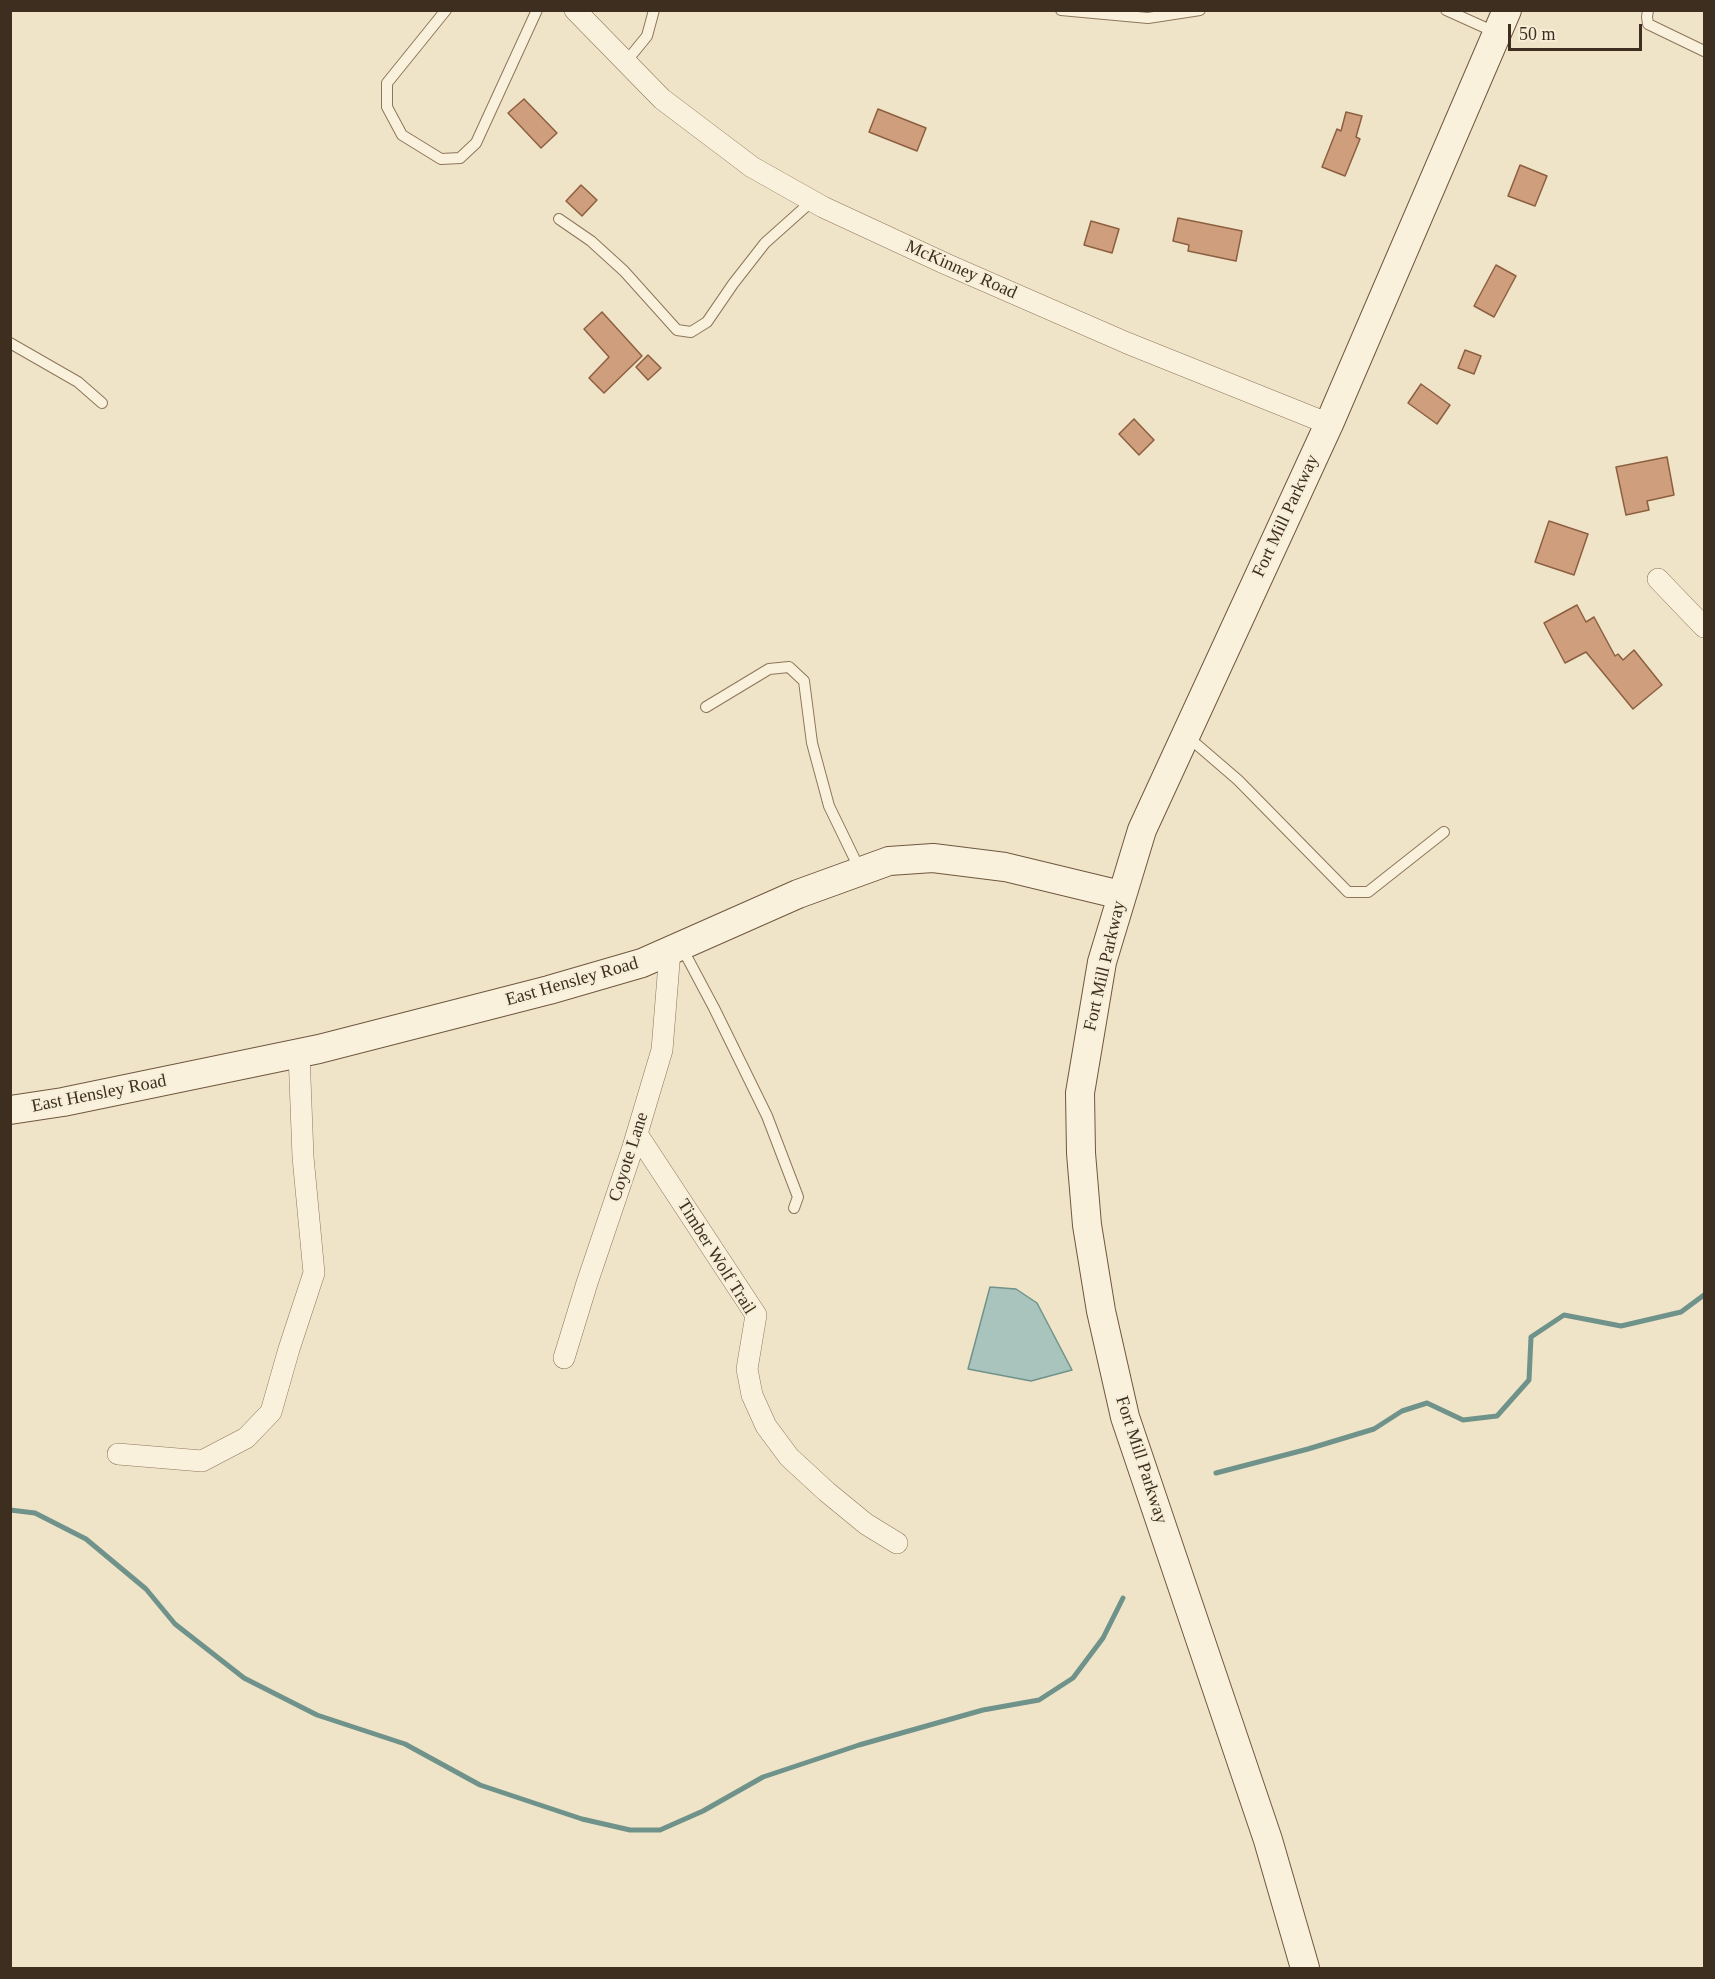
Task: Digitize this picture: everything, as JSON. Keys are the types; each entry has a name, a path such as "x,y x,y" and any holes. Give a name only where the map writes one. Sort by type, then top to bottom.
{"main road":[{"name":"Fort Mill Parkway","path":"1305,1968 1268,1840 1125,1417 1101,1311 1087,1225 1081,1153 1080,1093 1102,962 1142,830 1329,424 1503,22"},
{"name":"East Hensley Road","path":"10,1110 63,1102 299,1053 549,990 642,963 795,895 889,861 933,858 1005,867 1121,895"}],"street":[{"name":"McKinney Road","path":"575,10 662,99 752,167 812,201 946,264 1126,343 1329,424"},
{"path":"1658,579 1704,627"},
{"name":"Coyote Lane","path":"564,1358 662,1050 675,948"},
{"path":"118,1454 202,1461 246,1438 271,1412 314,1273 303,1156 299,1053"},
{"name":"Timber Wolf Trail","path":"637,1134 756,1315 747,1369 752,1395 766,1426 789,1456 827,1492 866,1524 897,1543"}],"lane":[{"path":"446,10 387,83 387,106 402,135 441,159 460,158 476,143 537,10"},
{"path":"625,63 647,36 654,10"},
{"path":"1061,10 1148,18 1200,10"},
{"path":"1446,10 1503,22"},
{"path":"1648,10 1648,24 1704,51"},
{"path":"559,219 591,241 624,271 676,330 691,332 707,322 765,243 812,201"},
{"path":"10,343 78,382 102,403"},
{"path":"706,707 769,669 789,667 804,681 812,743 829,806 860,870"},
{"path":"1186,734 1238,780 1348,892 1368,892 1444,832"},
{"path":"675,948 714,1008 767,1116 798,1197 794,1208"}],"water":[{"path":"990,1287 1016,1289 1037,1303 1072,1370 1031,1381 968,1369"}],"building":[{"path":"524,99 557,133 541,148 508,113"},
{"path":"878,109 926,128 917,151 869,132"},
{"path":"1346,112 1362,116 1356,137 1360,139 1345,176 1322,167 1337,129 1341,131"},
{"path":"1520,165 1547,176 1535,206 1508,196"},
{"path":"581,185 597,200 582,216 566,201"},
{"path":"1178,218 1242,231 1236,261 1188,251 1189,245 1173,241"},
{"path":"1091,221 1119,229 1112,253 1084,245"},
{"path":"1496,265 1516,276 1494,317 1474,306"},
{"path":"602,312 642,356 604,393 589,378 609,357 584,329"},
{"path":"1465,350 1481,356 1474,374 1458,368"},
{"path":"648,355 661,368 648,380 636,367"},
{"path":"1421,384 1450,405 1437,424 1408,403"},
{"path":"1134,419 1154,440 1139,455 1119,434"},
{"path":"1667,457 1674,495 1647,501 1649,510 1626,515 1616,467"},
{"path":"1549,521 1588,534 1574,575 1535,562"},
{"path":"1577,605 1586,622 1594,617 1615,656 1618,654 1623,660 1634,650 1662,685 1633,709 1586,652 1565,663 1544,623"}],"waterway":[{"path":"1216,1473 1374,1429 1402,1411 1427,1403 1463,1420 1497,1416 1529,1380 1531,1337 1564,1315 1621,1326 1681,1312 1704,1295"},
{"path":"10,1510 35,1513 86,1539 146,1589 175,1624 244,1678 317,1715 405,1744 480,1785 582,1819 630,1830 660,1830 703,1811 763,1777 859,1745 983,1710 1039,1700 1073,1678 1103,1638 1123,1598"}]}
